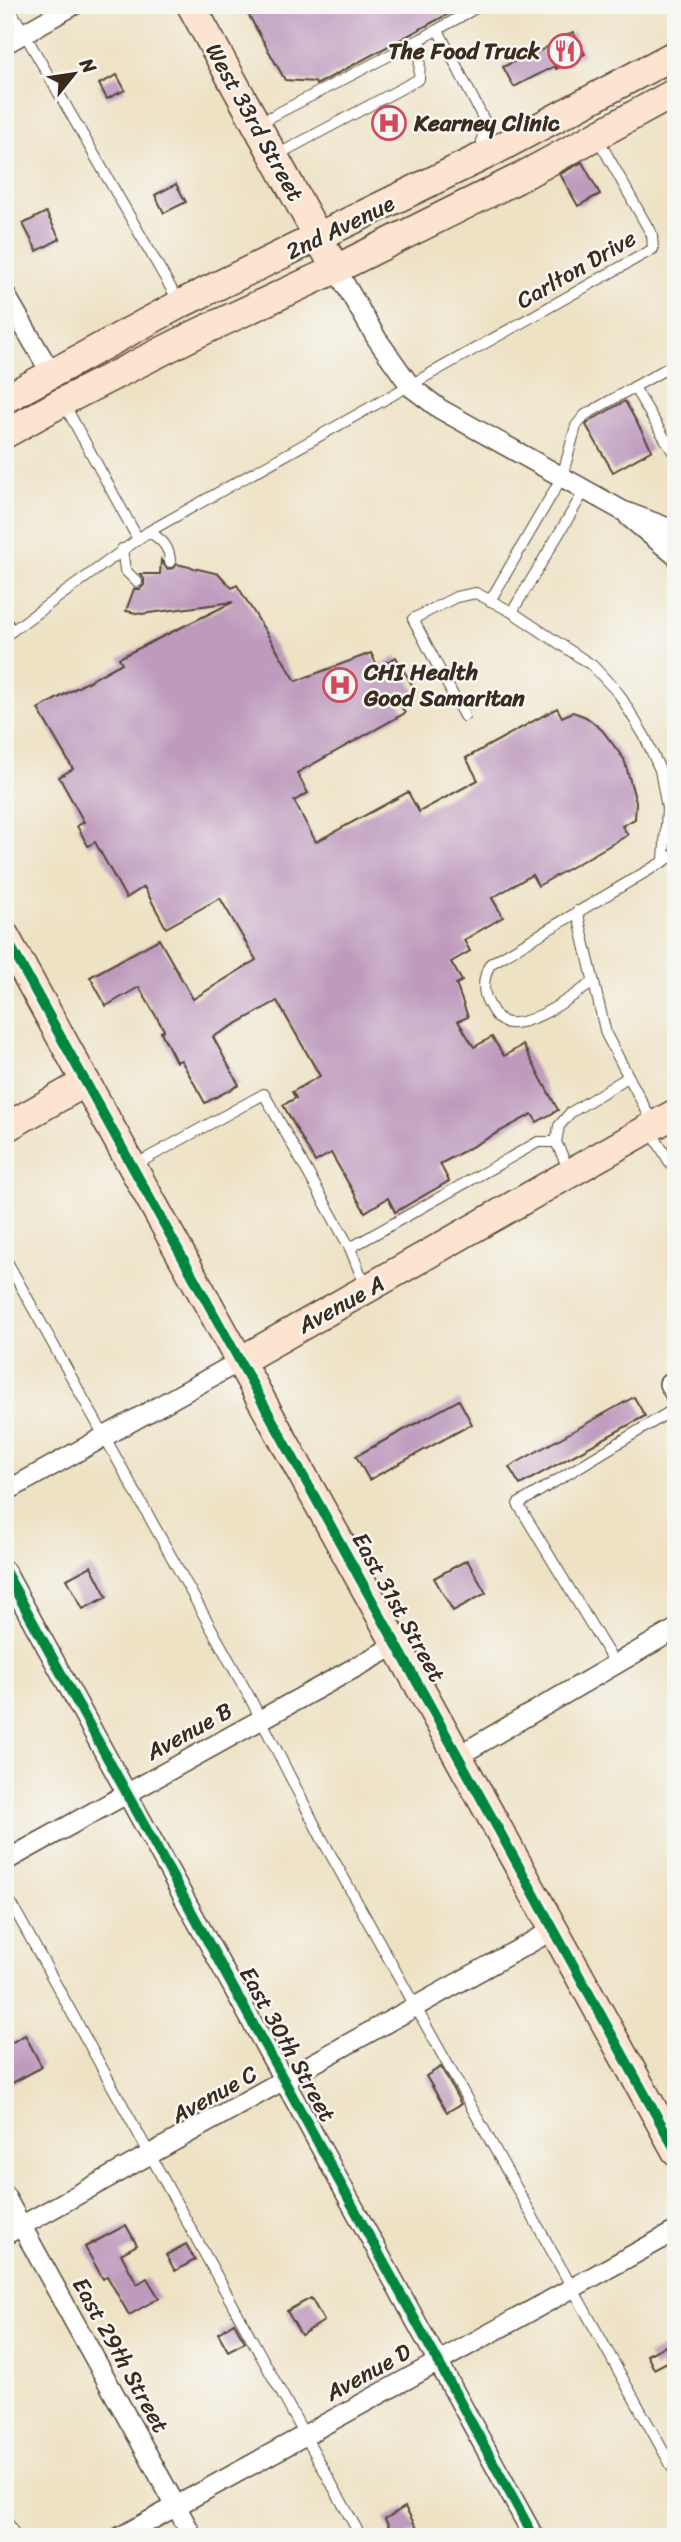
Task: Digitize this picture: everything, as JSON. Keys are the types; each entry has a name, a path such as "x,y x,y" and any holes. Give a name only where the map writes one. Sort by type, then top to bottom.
{"street":[{"path":"5,44 74,5"},
{"name":"West 33rd Street","path":"191,5 336,270 377,339 411,387 440,409 623,512 676,556"},
{"name":"2nd Avenue","path":"5,399 180,304 481,157 676,54"},
{"name":"2nd Avenue","path":"5,434 194,335 336,270 517,179 676,92"},
{"path":"5,294 51,373"},
{"name":"West 33rd Street","path":"623,512 676,531"},
{"name":"East 31st Street","path":"5,936 675,2146"},
{"path":"5,1128 86,1082"},
{"name":"Avenue A","path":"5,1492 370,1289 660,1123"},
{"name":"East 30th Street","path":"5,1571 534,2537"},
{"path":"458,1756 676,1629"},
{"name":"Avenue B","path":"5,1861 396,1645"},
{"name":"Avenue C","path":"14,2231 553,1930"},
{"name":"East 29th Street","path":"5,2196 14,2231 193,2537"},
{"name":"Avenue D","path":"120,2537 676,2231"}],"lane":[{"path":"8,5 180,304"},
{"path":"257,124 481,5"},
{"path":"438,30 484,120 481,157"},
{"path":"274,157 419,79 421,39"},
{"name":"Carlton Drive","path":"411,387 653,249 652,234 596,136"},
{"path":"490,601 562,477 576,426 585,415 671,366"},
{"path":"5,619 9,633 148,532 411,387"},
{"path":"634,387 676,457"},
{"path":"62,402 138,539"},
{"path":"512,612 585,490"},
{"path":"148,532 169,550 170,562"},
{"path":"122,549 125,570 137,582"},
{"path":"464,716 414,619 456,597 476,593 512,612 593,666 619,694 645,737 660,770 667,808 664,861"},
{"path":"594,982 537,1016 513,1023 501,1021 486,1000 483,986 490,964 676,854"},
{"path":"577,911 606,1034 628,1077 660,1123 676,1173"},
{"path":"571,1173 556,1142 559,1126 570,1114 628,1077"},
{"path":"133,1167 264,1094 370,1289"},
{"path":"350,1248 538,1142 556,1142"},
{"path":"5,1258 261,1720 322,1839 676,2474"},
{"path":"615,1664 518,1504 676,1408"},
{"path":"5,1892 362,2537"},
{"path":"5,2518 16,2537"}],"building":[{"name":"Kearney Clinic","path":"243,5 465,5 316,85 315,82 285,80"},
{"path":"573,32 585,54 514,87 503,67 532,52 533,55"},
{"path":"117,75 125,90 107,99 99,84"},
{"path":"582,162 600,194 578,206 560,174"},
{"path":"176,184 186,202 164,213 155,195"},
{"path":"46,212 60,239 37,251 23,224"},
{"path":"625,401 652,450 613,472 586,425"},
{"path":"161,560 167,569 174,568 177,564 219,574 232,588 237,585 296,681 371,653 378,667 396,657 416,692 398,701 405,713 297,773 308,793 294,801 316,842 408,792 419,812 478,780 466,758 557,708 562,717 573,712 586,717 602,730 624,759 636,802 635,819 622,826 628,835 538,886 532,875 492,898 503,917 464,940 470,951 451,962 462,981 456,984 468,1017 458,1021 474,1047 492,1037 504,1056 523,1045 558,1110 537,1122 532,1114 440,1164 449,1181 395,1212 388,1198 365,1212 331,1153 315,1162 283,1105 296,1098 292,1092 320,1076 277,1001 213,1037 239,1085 205,1103 181,1060 176,1062 161,1032 164,1030 139,987 106,1006 90,977 159,939 193,999 256,960 220,898 166,928 144,887 126,898 95,842 88,846 77,826 84,822 59,777 73,769 38,709 122,663 119,658 233,602 142,614 126,611 134,589 140,589 144,585 140,574 160,574"},
{"path":"634,1397 645,1416 520,1485 509,1467"},
{"path":"459,1400 472,1424 369,1480 356,1456"},
{"path":"467,1560 486,1593 453,1611 434,1578"},
{"path":"91,1566 107,1597 83,1609 67,1579"},
{"path":"25,2035 42,2067 5,2087 5,2046"},
{"path":"441,2067 461,2104 447,2112 426,2076"},
{"path":"126,2225 137,2245 121,2254 137,2284 147,2278 159,2298 129,2315 107,2276 103,2279 85,2247"},
{"path":"186,2244 195,2260 175,2271 166,2255"},
{"path":"311,2298 324,2321 301,2335 287,2311"},
{"path":"234,2323 245,2342 228,2351 218,2333"},
{"path":"665,2346 671,2360 654,2369 647,2355"},
{"path":"405,2507 418,2530 405,2537 394,2537 385,2519"}],"cycle path":[{"path":"5,936 676,2151"},
{"path":"5,1571 534,2537"}],"place":[{"name":"The Food Truck","path":"565,51"},
{"name":"Kearney Clinic","path":"389,123"},
{"name":"CHI Health Good Samaritan","path":"340,685"}]}
